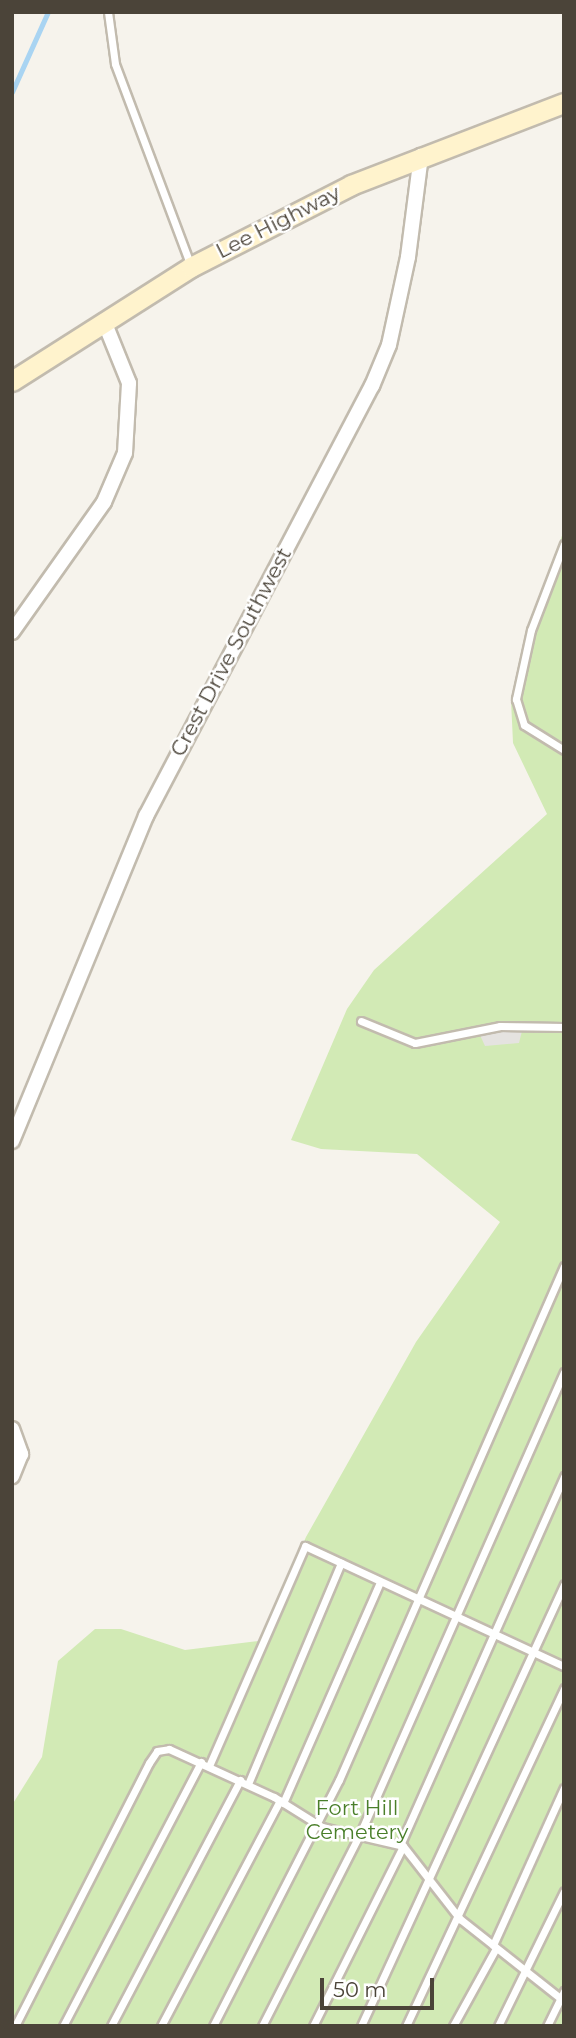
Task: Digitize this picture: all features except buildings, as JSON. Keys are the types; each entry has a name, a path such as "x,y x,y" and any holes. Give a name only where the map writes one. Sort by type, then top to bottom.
{"main road":[{"name":"Lee Highway","path":"12,381 191,267 351,185 564,103"}],"street":[{"name":"Crest Drive Southwest","path":"12,1141 146,816 372,386 389,345 408,257 421,156"},
{"path":"12,632 104,502 125,453 129,383 104,321"},
{"path":"12,1429 22,1454 12,1476"}],"lane":[{"path":"108,12 115,64 191,267"},
{"path":"564,544 531,630 516,699 524,724 564,750"},
{"path":"360,1021 415,1042 500,1026 564,1027"},
{"path":"213,2026 317,1824 564,1266"},
{"path":"262,2026 359,1836 564,1372"},
{"path":"313,2026 402,1846 564,1476"},
{"path":"209,1766 304,1546 564,1666"},
{"path":"248,1784 341,1563"},
{"path":"161,2026 282,1802 380,1582"},
{"path":"361,2026 431,1882 564,1584"},
{"path":"406,2026 460,1919 564,1688"},
{"path":"15,2026 157,1751 169,1749 248,1784 317,1824 402,1846 460,1919 525,1971 563,1997 547,2026"},
{"path":"64,2026 201,1762"},
{"path":"111,2026 240,1780"},
{"path":"453,2026 494,1946 564,1788"},
{"path":"498,2026 564,1891"}],"green space":[{"name":"Fort Hill Cemetery","path":"564,529 564,2026 12,2026 12,1805 42,1757 58,1661 95,1629 121,1629 185,1650 259,1641 306,1537 416,1342 500,1222 417,1154 321,1149 291,1140 347,1009 374,970 547,814 513,743 511,700"}],"shaded area":[{"path":"522,1031 519,1043 485,1046 479,1033"}],"waterway":[{"path":"12,92 48,12"}]}
